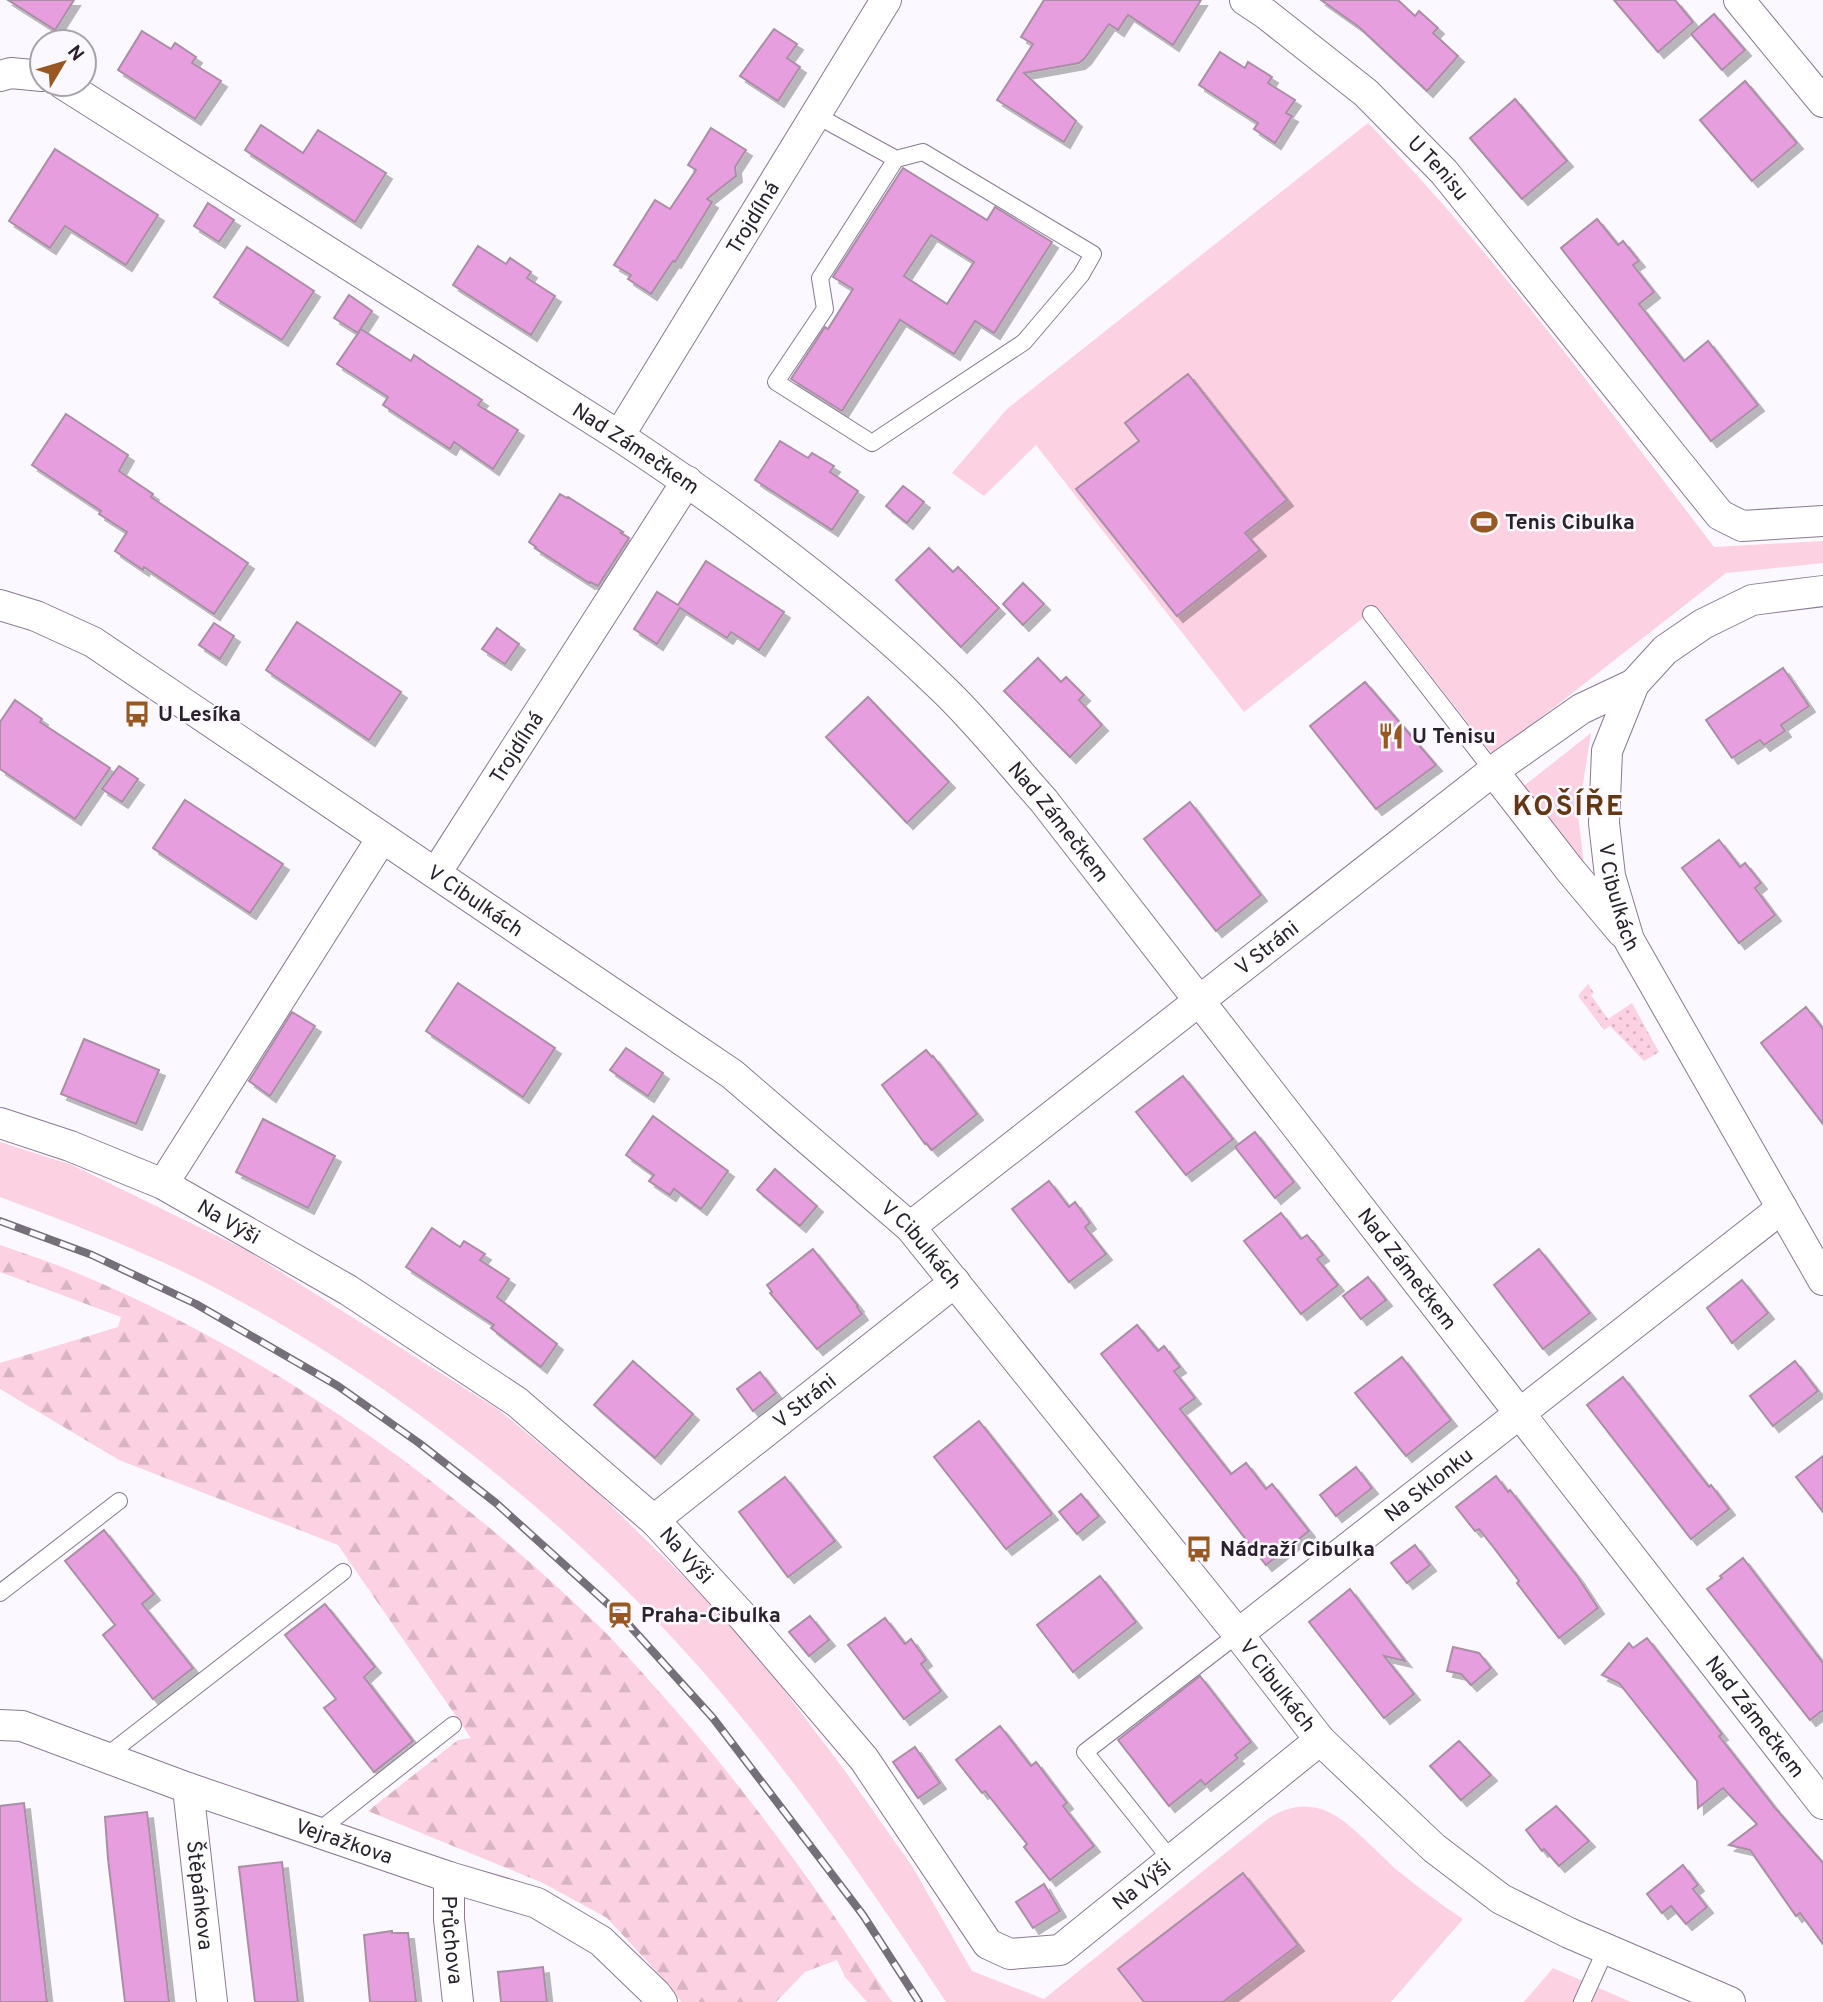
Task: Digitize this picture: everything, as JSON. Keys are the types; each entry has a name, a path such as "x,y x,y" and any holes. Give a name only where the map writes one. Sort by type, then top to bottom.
{"street":[{"name":"Trojdílná","path":"619,436 810,112 886,0"},
{"name":"U Tenisu","path":"1245,0 1266,13 1366,93 1444,172 1720,514 1742,526 1823,521"},
{"path":"1738,0 1823,102"},
{"path":"4,67 28,73"},
{"name":"Nad Zámečkem","path":"85,98 687,481 828,586 942,688 1044,801 1823,1804"},
{"name":"Trojdílná","path":"436,873 687,481"},
{"name":"V Cibulkách","path":"1823,591 1752,600 1703,624 1665,650 1634,684 1607,751 1604,823 1610,876 1629,940 1823,1280"},
{"name":"V Cibulkách","path":"0,605 36,617 93,642 732,1074 910,1227 1238,1634 1320,1740 1434,1848 1501,1899 1606,1949 1730,2002"},
{"name":"V Stráni","path":"910,1227 1493,771 1581,709 1634,684"},
{"path":"1493,771 1629,940"},
{"path":"163,1184 382,838"},
{"name":"Na Výši","path":"0,1123 70,1146 163,1184 348,1290 517,1402 656,1522 743,1617 864,1759 988,1944 1010,1954 1060,1950 1320,1740"},
{"name":"Na Sklonku","path":"1238,1634 1782,1208"},
{"name":"V Stráni","path":"656,1522 664,1512 956,1282"},
{"name":"Vejražkova","path":"0,1724 22,1726 188,1788 449,1877 537,1903 601,1941 662,2002"},
{"name":"Štěpánkova","path":"188,1788 212,2002"},
{"name":"Průchova","path":"449,1877 449,1919 458,2002"}],"lane":[{"path":"810,112 896,159 923,152 1093,254 1081,275 1024,342 872,443 776,382 825,309 820,278 896,159"},
{"path":"1371,614 1493,771"},
{"path":"0,1593 119,1501"},
{"path":"105,1757 343,1572"},
{"name":"Na Sklonku","path":"1172,1861 1085,1752 1238,1634"},
{"path":"317,1832 453,1725"},
{"path":"1582,2002 1606,1949"}],"green space":[{"path":"1368,123 1504,276 1714,547 1823,541 1823,563 1726,573 1493,755 1377,607 1244,712 1036,445 984,496 952,473 1007,409"},
{"path":"1591,733 1578,815 1584,865 1520,789"},
{"path":"1588,984 1594,993 1591,995 1608,1019 1632,1003 1659,1052 1644,1061 1610,1026 1604,1030 1578,996"},
{"path":"0,1142 72,1165 246,1250 499,1410 593,1488 741,1633 845,1771 912,1866 972,1971 1044,1999 1269,1818 1287,1809 1300,1807 1321,1809 1340,1819 1397,1870 1463,1919 1391,2002 946,2002 875,1896 762,1742 679,1645 587,1553 486,1465 432,1424 322,1349 181,1271 104,1237 0,1197"},
{"path":"0,1245 84,1276 226,1345 359,1428 485,1524 602,1629 687,1723 779,1840 892,2002 867,2002 845,1977 837,1960 805,1972 776,2002 681,2002 670,1986 607,1918 543,1883 368,1811 458,1740 471,1738 338,1545 119,1460 0,1389 0,1363 118,1327 121,1317 0,1272"},
{"path":"1553,1968 1631,2002 1524,2002"}],"building":[{"path":"8,0 74,0 56,28 52,28"},
{"path":"1044,0 1201,0 1173,45 1128,15 1118,30 1109,24 1079,63 1024,73 1076,121 1064,142 997,100 1033,44 1021,37"},
{"path":"1321,0 1398,0 1415,16 1419,11 1438,28 1433,33 1458,56 1427,91 1359,27"},
{"path":"1614,0 1675,0 1693,22 1658,52"},
{"path":"1714,14 1745,50 1722,70 1691,34"},
{"path":"774,29 797,44 787,58 800,67 778,101 740,76"},
{"path":"142,31 171,49 175,43 196,57 192,63 221,81 195,119 118,70"},
{"path":"1220,52 1245,68 1248,62 1272,77 1268,83 1295,100 1286,113 1292,116 1275,143 1254,129 1258,123 1199,85"},
{"path":"1745,81 1797,143 1752,181 1700,120"},
{"path":"1515,99 1567,161 1522,199 1470,138"},
{"path":"261,125 303,153 318,130 386,173 355,222 245,150"},
{"path":"711,128 746,150 735,167 736,176 707,199 712,202 675,262 673,261 651,294 628,279 631,275 614,265 655,200 670,209 696,170 688,165"},
{"path":"55,149 158,215 126,265 65,226 50,248 9,221"},
{"path":"903,168 987,220 995,207 1052,242 994,333 975,321 954,354 900,320 842,411 791,379 825,327 828,329 853,289 833,277","holes":["931,235 974,262 947,304 904,276"]},
{"path":"208,203 234,220 219,242 194,226"},
{"path":"1597,219 1618,245 1623,241 1639,261 1633,265 1654,292 1639,304 1684,361 1708,341 1758,405 1711,441 1561,248"},
{"path":"478,246 506,264 510,258 531,272 527,278 555,296 531,335 453,285"},
{"path":"247,247 314,291 282,340 214,297"},
{"path":"349,295 372,311 358,333 334,318"},
{"path":"361,329 411,361 414,355 482,400 478,405 518,430 493,469 454,442 450,449 383,405 388,397 337,364"},
{"path":"1188,374 1287,500 1245,533 1260,550 1177,616 1076,489 1139,441 1125,423"},
{"path":"66,414 128,455 119,471 153,494 151,497 248,563 214,614 115,551 127,532 99,514 101,511 32,465"},
{"path":"780,441 808,458 812,453 834,466 830,472 858,491 832,530 755,480"},
{"path":"903,486 924,502 907,523 886,506"},
{"path":"560,494 629,538 598,586 589,583 529,542"},
{"path":"929,548 953,572 958,567 999,608 961,647 896,580"},
{"path":"706,561 784,612 759,650 731,632 727,638 680,608 657,644 634,629 657,592 678,605"},
{"path":"1023,583 1044,604 1023,625 1003,604"},
{"path":"297,622 401,692 369,740 266,670"},
{"path":"214,623 234,636 220,659 199,645"},
{"path":"497,628 519,644 505,664 482,649"},
{"path":"1038,658 1061,682 1066,677 1084,695 1079,700 1102,725 1070,757 1004,691"},
{"path":"1783,668 1809,706 1781,725 1785,731 1764,745 1760,740 1732,758 1706,720"},
{"path":"1365,682 1436,765 1376,809 1310,726"},
{"path":"868,697 949,782 907,823 826,737"},
{"path":"15,700 42,719 40,722 110,768 75,819 0,769 0,722"},
{"path":"119,766 138,779 122,802 102,789"},
{"path":"185,800 283,864 250,913 153,848"},
{"path":"1190,802 1261,895 1216,931 1144,839"},
{"path":"1719,840 1740,867 1745,863 1761,883 1755,888 1775,915 1739,943 1682,868"},
{"path":"458,983 555,1048 523,1097 426,1031"},
{"path":"1806,1007 1823,1029 1823,1124 1761,1043"},
{"path":"292,1012 315,1026 270,1096 249,1081"},
{"path":"84,1039 159,1070 136,1124 61,1094"},
{"path":"626,1048 663,1073 648,1096 610,1070"},
{"path":"926,1050 977,1114 932,1150 882,1085"},
{"path":"1183,1076 1233,1139 1186,1175 1136,1112"},
{"path":"653,1116 728,1171 701,1209 674,1189 670,1195 649,1181 654,1175 626,1155"},
{"path":"263,1119 335,1156 308,1208 236,1172"},
{"path":"1255,1132 1294,1182 1275,1198 1235,1147"},
{"path":"775,1169 817,1206 800,1226 757,1190"},
{"path":"1049,1181 1069,1207 1075,1202 1090,1223 1085,1227 1106,1254 1069,1282 1012,1209"},
{"path":"1281,1213 1301,1239 1307,1235 1323,1255 1317,1259 1338,1285 1301,1314 1244,1241"},
{"path":"432,1228 460,1247 464,1241 485,1254 480,1260 509,1279 497,1297 557,1344 541,1367 491,1328 494,1325 406,1267"},
{"path":"813,1249 862,1314 817,1349 770,1293 772,1292 767,1285"},
{"path":"1539,1249 1590,1313 1543,1349 1494,1285"},
{"path":"1368,1277 1386,1300 1361,1319 1343,1296"},
{"path":"1742,1280 1768,1313 1732,1343 1707,1308"},
{"path":"1137,1325 1158,1351 1164,1346 1180,1367 1174,1371 1195,1398 1180,1409 1231,1474 1246,1463 1266,1489 1272,1484 1309,1531 1266,1565 1101,1354"},
{"path":"1402,1357 1451,1420 1406,1456 1355,1393"},
{"path":"633,1361 693,1414 655,1458 594,1405"},
{"path":"1795,1361 1818,1391 1773,1426 1750,1396"},
{"path":"760,1372 776,1393 753,1411 737,1389"},
{"path":"1623,1377 1729,1509 1691,1539 1587,1405"},
{"path":"979,1421 1052,1514 1006,1549 934,1457"},
{"path":"1823,1456 1823,1512 1796,1477"},
{"path":"1356,1467 1372,1488 1336,1516 1320,1495"},
{"path":"1496,1476 1577,1576 1598,1608 1559,1638 1494,1548 1479,1529 1475,1531 1456,1507"},
{"path":"785,1477 835,1541 788,1577 739,1512"},
{"path":"1081,1494 1099,1516 1077,1534 1059,1512"},
{"path":"104,1530 154,1594 142,1604 193,1668 153,1699 103,1635 115,1625 65,1561"},
{"path":"1415,1545 1430,1565 1407,1583 1391,1563"},
{"path":"1743,1558 1823,1663 1823,1710 1810,1720 1707,1589"},
{"path":"1100,1576 1136,1622 1073,1672 1037,1625"},
{"path":"1350,1589 1405,1661 1384,1656 1414,1694 1384,1718 1309,1622"},
{"path":"325,1604 375,1667 364,1677 413,1741 374,1772 324,1708 336,1699 285,1635"},
{"path":"810,1616 829,1640 809,1656 789,1632"},
{"path":"885,1618 905,1644 911,1639 926,1660 921,1664 941,1691 904,1719 848,1645"},
{"path":"1647,1638 1776,1809 1823,1863 1823,1944 1800,1913 1796,1916 1750,1850 1729,1845 1757,1824 1723,1788 1698,1808 1697,1781 1619,1683 1602,1675 1629,1643 1633,1648"},
{"path":"1453,1647 1479,1653 1491,1668 1471,1685 1461,1674 1447,1671"},
{"path":"1200,1676 1251,1742 1235,1755 1238,1758 1205,1785 1201,1780 1169,1806 1118,1740"},
{"path":"1000,1726 1031,1766 1036,1762 1067,1803 1063,1806 1094,1846 1050,1880 1024,1847 1027,1844 985,1791 982,1793 956,1760"},
{"path":"1459,1741 1491,1775 1461,1800 1430,1766"},
{"path":"915,1747 940,1783 918,1798 893,1762"},
{"path":"24,1803 47,2002 0,2002 0,1806"},
{"path":"1556,1806 1589,1841 1559,1866 1544,1849 1542,1851 1526,1830"},
{"path":"147,1812 169,2002 125,2002 105,1817"},
{"path":"282,1862 298,2002 255,2002 239,1867"},
{"path":"1683,1865 1698,1885 1693,1889 1707,1907 1686,1924 1671,1906 1662,1913 1647,1894"},
{"path":"1243,1873 1298,1945 1223,2002 1144,2002 1118,1969"},
{"path":"1044,1884 1060,1911 1033,1928 1016,1902"},
{"path":"392,1931 408,1933 416,2002 370,2002 364,1935"},
{"path":"543,1967 547,2002 501,2002 498,1972"}],"railway":[{"path":"0,1221 92,1255 196,1304 338,1386 419,1443 496,1503 620,1615 713,1718 863,1915 919,2002"}],"place":[{"name":"Tenis Cibulka","path":"1484,522"},
{"name":"U Lesíka","path":"137,714"},
{"name":"U Tenisu","path":"1391,736"},
{"name":"Nádraží Cibulka","path":"1199,1549"},
{"name":"Praha-Cibulka","path":"620,1615"}],"district":[{"name":"KOŠÍŘE","path":"1569,805"}]}
